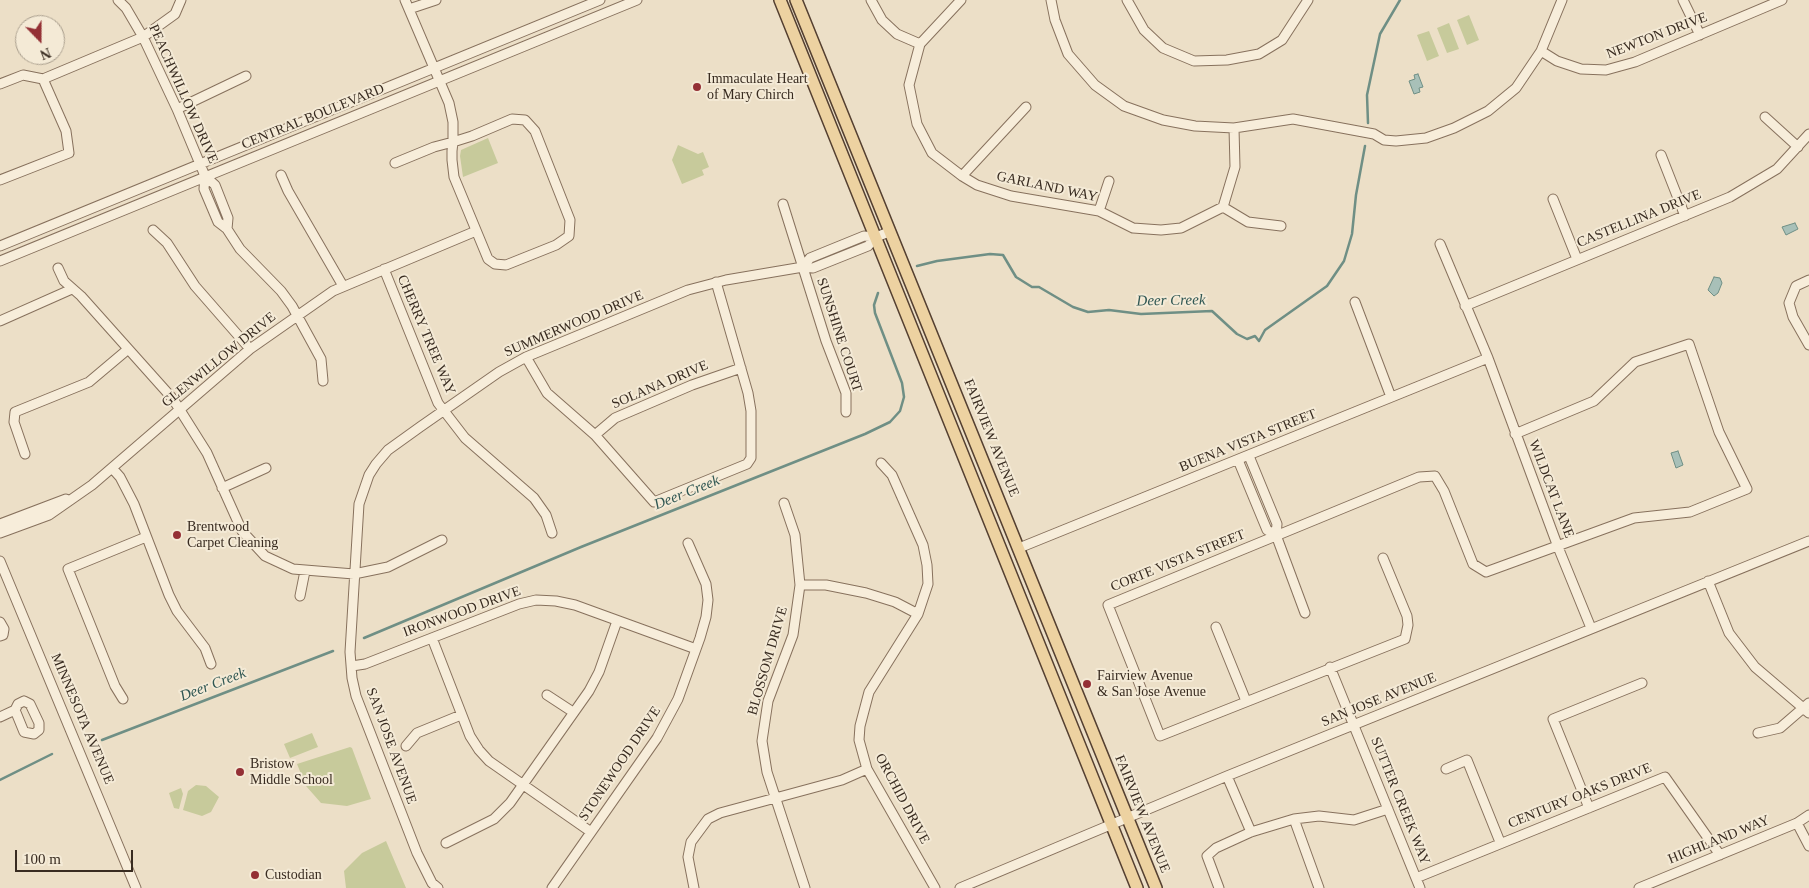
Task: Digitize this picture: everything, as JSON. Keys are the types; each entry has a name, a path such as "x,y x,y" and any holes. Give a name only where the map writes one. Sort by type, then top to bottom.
{"main road":[{"path":"780,0 1138,888"},
{"name":"FAIRVIEW AVENUE","path":"796,0 1156,888"}],"street":[{"name":"PEACHWILLOW DRIVE","path":"118,0 126,8 143,37 205,176 215,185 228,218 227,229 240,248 281,291 297,315 321,359 323,381"},
{"path":"0,84 23,75 44,79 143,37 175,14 181,0"},
{"path":"396,163 453,142 512,119 522,118 530,123 570,220 569,236 556,244 501,266 488,259 454,177 453,142 451,112 407,4 436,0"},
{"name":"CENTRAL BOULEVARD","path":"0,246 600,0"},
{"name":"CENTRAL BOULEVARD","path":"0,261 637,0"},
{"path":"871,0 882,20 897,34 920,44"},
{"name":"GARLAND WAY","path":"961,0 920,44 909,85 917,124 932,153 977,185 1012,196 1099,211 1133,228 1161,230 1182,228 1223,207"},
{"path":"1051,0 1055,20 1068,54 1095,85 1124,106 1163,120 1195,126 1234,128 1293,119 1374,134 1384,140 1396,141 1426,138 1454,128 1488,111 1516,88 1541,52 1562,0"},
{"path":"1127,0 1144,30 1163,48 1194,61 1227,60 1259,54 1282,40 1308,0"},
{"path":"1683,0 1700,35"},
{"name":"NEWTON DRIVE","path":"1541,52 1557,61 1581,70 1606,70 1635,62 1782,0"},
{"path":"176,109 246,76"},
{"path":"0,180 69,153 66,131 44,79"},
{"path":"962,176 1026,107"},
{"path":"1765,117 1798,147"},
{"path":"1234,128 1234,168 1223,207 1248,222 1281,226"},
{"name":"CASTELLINA DRIVE","path":"1465,306 1730,197 1777,169 1809,134"},
{"path":"1661,155 1685,216"},
{"path":"281,175 288,191 344,286"},
{"path":"1099,211 1109,181"},
{"path":"1553,199 1577,259"},
{"name":"SUNSHINE COURT","path":"783,204 826,341 846,393 846,412"},
{"path":"153,230 167,243 195,286 250,349"},
{"name":"GLENWILLOW DRIVE","path":"0,533 49,515 112,468 250,349 297,315 344,286 476,231"},
{"name":"SUMMERWOOD DRIVE","path":"354,574 360,504 369,475 388,450 444,410 526,356 688,290 716,282 803,267 813,268 868,246 876,237 889,232"},
{"name":"WILDCAT LANE","path":"1440,244 1488,358 1558,547 1591,628"},
{"path":"58,268 64,281 180,410 207,453 242,531 254,546 276,562 304,571 354,574 388,567 442,540"},
{"name":"CHERRY TREE WAY","path":"384,269 434,394 444,410 465,438 534,498 546,516 552,533"},
{"path":"1809,280 1796,286 1789,302 1792,317 1809,345"},
{"path":"526,356 547,393 595,435 654,502 747,464 751,458 751,411 748,393 716,282"},
{"path":"0,322 72,289"},
{"path":"1355,302 1391,397"},
{"path":"1515,434 1594,401 1635,362 1689,344 1719,432 1747,489 1690,512 1634,518 1558,547"},
{"path":"25,454 14,422 15,412 89,382 127,350"},
{"name":"BUENA VISTA STREET","path":"1019,548 1488,358"},
{"name":"SOLANA DRIVE","path":"595,435 615,418 692,385 741,368"},
{"path":"1249,456 1277,524 1276,535 1305,613"},
{"path":"1238,460 1267,530 1276,535"},
{"name":"ORCHID DRIVE","path":"881,463 892,475 923,545 928,574 924,601 918,614 865,702 860,726 860,740 867,770 935,888"},
{"path":"112,468 129,494 168,595 177,611 205,648 211,664"},
{"path":"222,488 266,468"},
{"name":"CORTE VISTA STREET","path":"1383,558 1407,616 1408,624 1405,639 1330,667 1160,736 1108,605 1419,477 1435,476 1444,492 1474,564 1486,572 1558,547"},
{"name":"GLENWILLOW DRIVE","path":"0,524 76,495"},
{"name":"BLOSSOM DRIVE","path":"784,503 795,535 800,585 792,635 768,701 762,741 763,755 775,798 805,888"},
{"path":"124,699 115,686 68,569 146,537"},
{"name":"SAN JOSE AVENUE","path":"960,888 1227,776 1809,540"},
{"name":"STONEWOOD DRIVE","path":"556,887 591,832 668,720 696,649 706,617 708,600 706,584 688,543"},
{"name":"MINNESOTA AVENUE","path":"0,561 136,888"},
{"path":"300,596 304,571"},
{"name":"SAN JOSE AVENUE","path":"354,574 350,652 356,696 417,853 432,883 438,888"},
{"path":"1708,581 1729,633 1755,667 1807,708 1780,728 1758,733"},
{"path":"800,585 826,585 866,593 895,602 918,614"},
{"name":"IRONWOOD DRIVE","path":"352,666 365,664 519,604 536,600 556,601 575,605 696,649"},
{"path":"446,843 494,819 510,802 589,690 598,672 617,621"},
{"path":"0,622 4,629 3,635 0,636"},
{"path":"1216,627 1246,701"},
{"path":"432,638 461,715 470,736 479,750 489,761 591,832"},
{"name":"SUTTER CREEK WAY","path":"1330,667 1355,724 1420,888"},
{"path":"1589,808 1553,719 1642,683"},
{"path":"547,694 573,712"},
{"path":"0,716 15,710"},
{"path":"406,746 417,733 461,715"},
{"path":"1446,769 1467,760 1500,842"},
{"path":"694,888 688,857 690,842 698,829 708,819 720,813 842,780 867,770"},
{"path":"1227,776 1251,832"},
{"name":"CENTURY OAKS DRIVE","path":"1416,878 1500,842 1665,777 1720,855"},
{"path":"1218,888 1207,856 1216,848 1251,832 1294,819 1318,816 1354,820 1388,809"},
{"name":"HIGHLAND WAY","path":"1639,888 1797,823 1809,816"},
{"path":"1294,819 1319,888"},
{"path":"1797,823 1809,846"}],"green space":[{"path":"1469,15 1479,40 1467,45 1457,20"},
{"path":"1449,23 1459,49 1447,53 1437,28"},
{"path":"1429,31 1439,56 1427,61 1417,35"},
{"path":"488,138 498,163 463,177 461,150"},
{"path":"678,145 698,154 703,152 709,167 702,170 704,175 682,184 672,160"},
{"path":"312,733 318,747 290,758 284,744"},
{"path":"350,747 371,799 347,806 321,803 306,786 297,764"},
{"path":"196,785 206,786 219,797 211,812 202,816 183,810 188,791"},
{"path":"181,788 183,794 179,809 174,808 169,793"},
{"path":"386,841 406,888 346,888 344,871 362,853"}],"water":[{"path":"1418,74 1423,87 1419,88 1420,92 1414,94 1409,81 1415,79 1414,75"},
{"path":"1795,223 1798,229 1786,235 1782,227"},
{"path":"1714,277 1720,278 1722,283 1718,293 1714,296 1708,290"},
{"path":"1678,451 1683,465 1676,468 1671,453"}],"waterway":[{"name":"Deer Creek","path":"1368,123 1367,95 1380,34 1400,0"},
{"name":"Deer Creek","path":"917,266 937,261 990,254 1003,255 1016,277 1032,287 1039,287 1073,307 1088,312 1109,310 1141,314 1212,311 1237,334 1247,339 1255,336 1259,341 1265,330 1327,286 1344,261 1352,234 1356,195 1365,146"},
{"name":"Deer Creek","path":"364,638 581,547 865,434 890,422 900,411 904,397 902,383 875,313 874,305 878,293"},
{"name":"Deer Creek","path":"102,740 333,651"},
{"name":"Deer Creek","path":"0,780 52,754"}],"place":[{"name":"Immaculate Heart of Mary Chirch","path":"697,87"},
{"name":"Brentwood Carpet Cleaning","path":"177,535"},
{"name":"Fairview Avenue & San Jose Avenue","path":"1087,684"},
{"name":"Bristow Middle School","path":"240,772"},
{"name":"Custodian","path":"255,875"}]}
